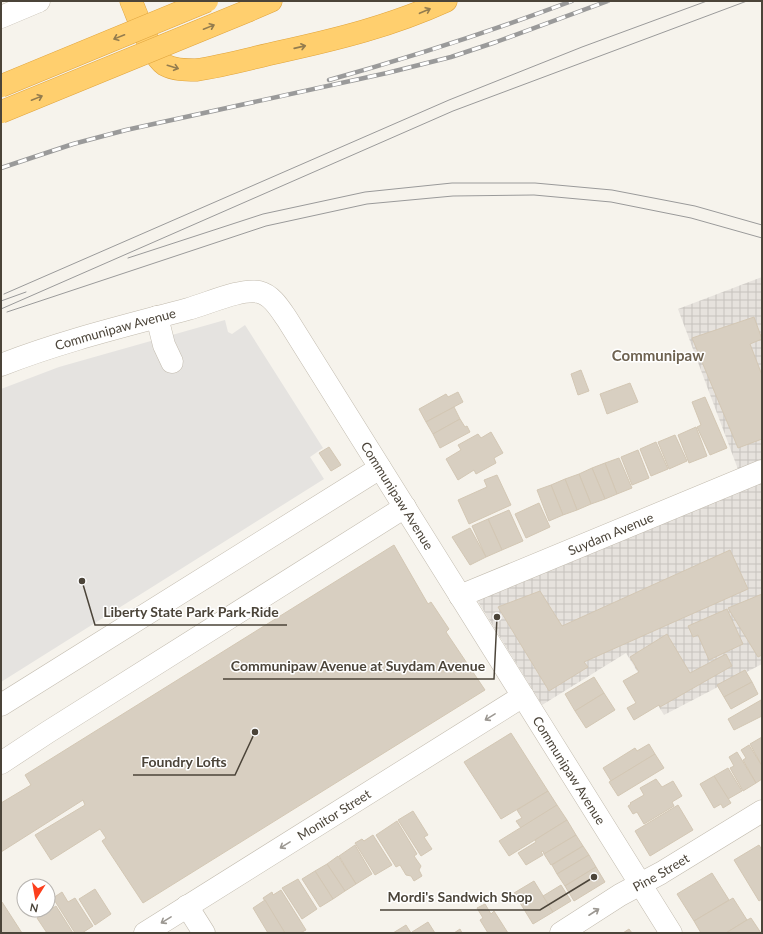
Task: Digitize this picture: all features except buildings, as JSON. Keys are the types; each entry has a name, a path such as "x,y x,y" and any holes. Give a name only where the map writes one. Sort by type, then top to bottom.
{"highway":[{"path":"131,1 159,59 165,65 173,68 190,70 218,66 374,29 402,20 446,1"},
{"path":"1,86 207,1"},
{"path":"1,112 271,1"}],"street":[{"path":"1,17 39,1"},
{"name":"Communipaw Avenue","path":"1,365 53,347 244,292 260,292 269,297 287,319 671,933"},
{"path":"157,317 164,345 172,362"},
{"path":"1,705 380,468"},
{"name":"Suydam Avenue","path":"460,596 762,471"},
{"path":"1,763 404,507"},
{"name":"Monitor Street","path":"145,933 523,696"},
{"name":"Pine Street","path":"561,933 620,895 661,873 762,811"},
{"path":"187,906 204,933"}],"shaded area":[{"path":"762,277 762,664 664,715 626,653 542,705 474,595 742,480 678,309"},
{"path":"225,320 228,332 232,334 245,325 323,448 310,457 324,479 1,682 1,389 59,367"}],"tram line":[{"path":"4,294 449,100 582,47 707,1"},
{"path":"1,309 453,111 747,1"},
{"path":"128,258 263,214 365,192 452,183 535,183 612,190 695,206 762,225"},
{"path":"7,312 266,226 367,204 453,196 534,195 611,202 691,218 762,238"},
{"path":"1,301 26,292"}],"railway":[{"path":"329,80 452,43 572,1"},
{"path":"1,168 73,144 126,130 387,73 451,57 608,1"}],"place":[{"name":"Liberty State Park Park-Ride","path":"82,581"},
{"name":"Communipaw Avenue at Suydam Avenue","path":"497,617"},
{"name":"Foundry Lofts","path":"255,732"},
{"name":"Mordi's Sandwich Shop","path":"594,877"}],"district":[{"name":"Communipaw","path":"658,356"}]}
